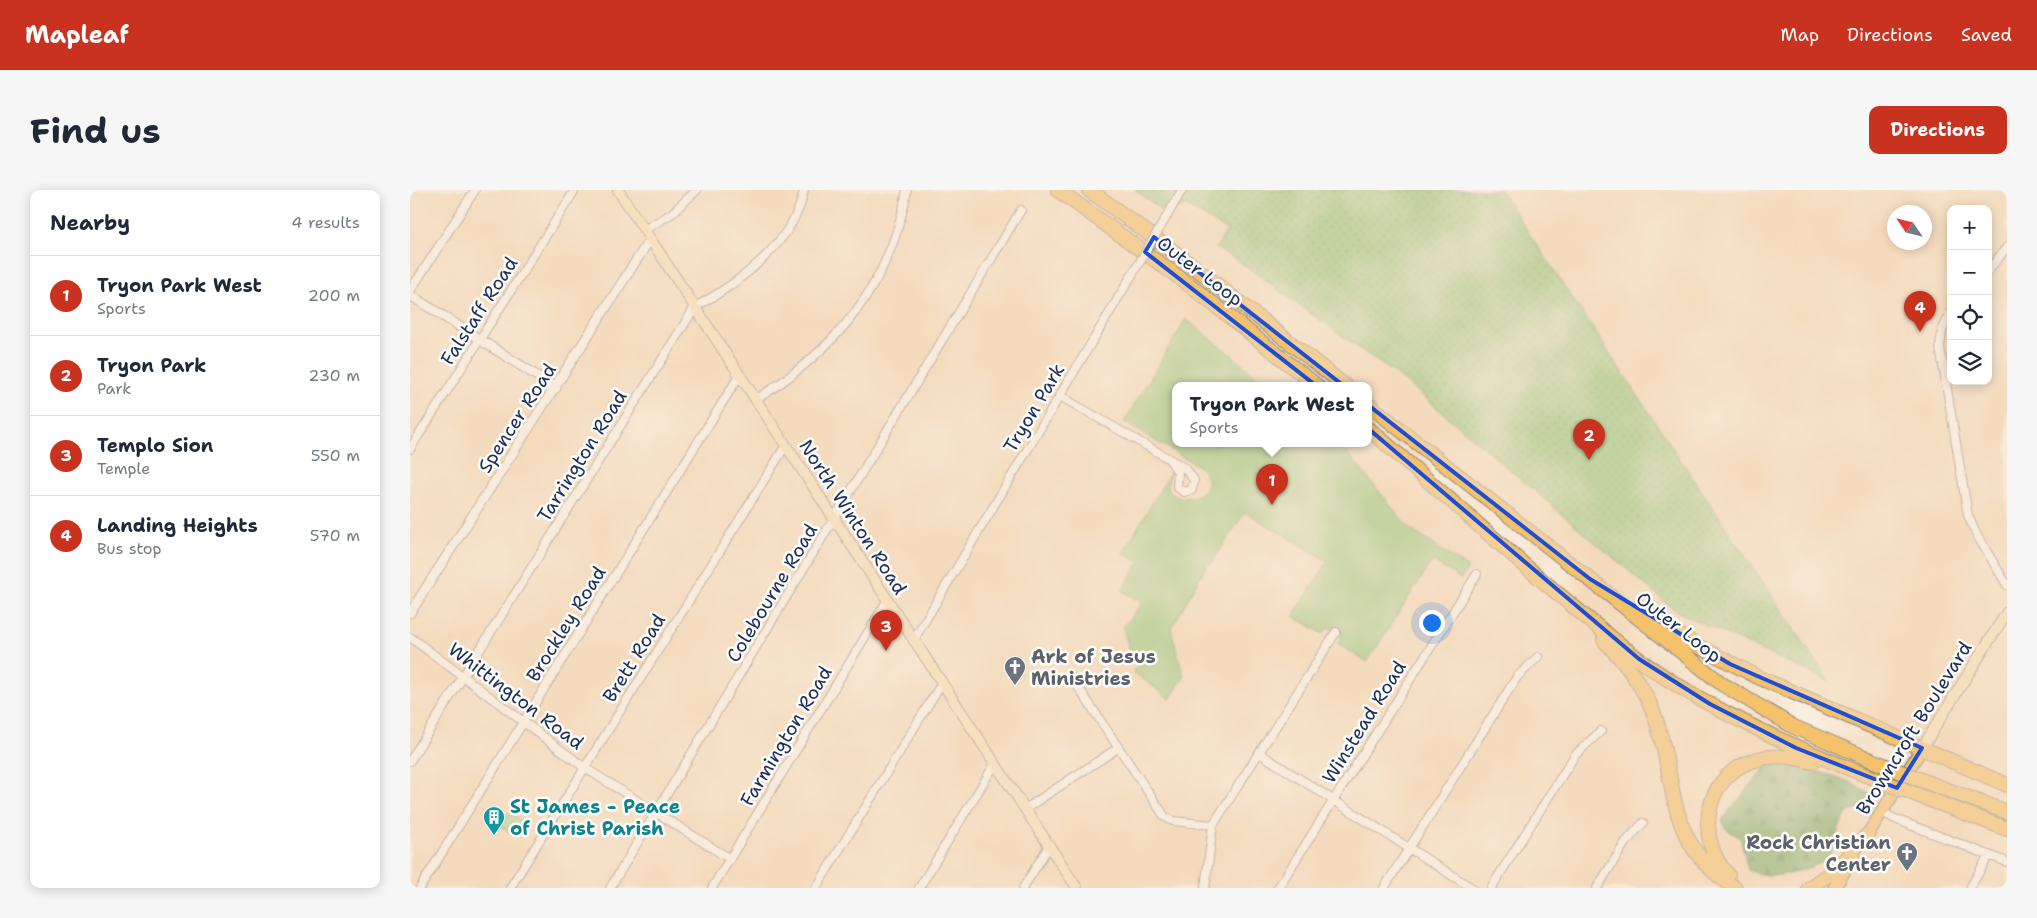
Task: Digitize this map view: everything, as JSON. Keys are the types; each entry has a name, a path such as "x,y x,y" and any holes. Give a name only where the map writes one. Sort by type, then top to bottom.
{"highway":[{"name":"Outer Loop","path":"1058,190 1187,283 1312,382"},
{"name":"Outer Loop","path":"1089,190 1193,266 1340,382"},
{"name":"Outer Loop","path":"1372,407 1703,670 1742,698 1805,732 1934,785 2007,812"},
{"path":"1372,431 1564,599 1634,655 1710,704 1796,748 2007,829"},
{"path":"1580,573 1686,640 1730,664 1778,687 2007,784"},
{"path":"1564,599 1611,647 1641,687 1658,725 1672,798 1683,827 1707,865 1738,886"},
{"path":"1738,886 1720,866 1712,851 1707,822 1710,806 1717,790 1735,770 1756,759 1780,756 1816,762 1871,778"},
{"path":"1809,888 1836,869 1867,835"}],"main road":[{"name":"North Winton Road","path":"618,190 941,684 1077,888"},
{"name":"Browncroft Boulevard","path":"1834,888 2007,612"}],"street":[{"path":"410,291 475,190"},
{"name":"Falstaff Road","path":"410,449 575,190"},
{"path":"647,234 697,190"},
{"name":"Tarrington Road","path":"410,761 695,307 728,287 762,259 787,227 797,210 804,190"},
{"path":"755,400 797,372 821,353 855,313 893,246 902,220 907,190"},
{"name":"Tryon Park","path":"913,641 1182,190"},
{"name":"Colebourne Road","path":"610,888 1021,210"},
{"name":"Spencer Road","path":"410,613 556,388 647,234"},
{"path":"1992,266 2007,247"},
{"path":"410,295 556,388"},
{"path":"1947,320 1942,331 1940,347 1968,515 1976,534 2007,586"},
{"name":"Brockley Road","path":"420,888 739,376"},
{"path":"1060,396 1169,459"},
{"name":"Brett Road","path":"510,888 786,445"},
{"name":"Winstead Road","path":"1278,888 1477,574"},
{"name":"Farmington Road","path":"712,888 887,601"},
{"path":"1206,888 1213,825 1336,632"},
{"name":"Whittington Road","path":"410,636 585,768 730,859"},
{"path":"1384,888 1517,678 1538,656"},
{"path":"1070,675 1167,819 1213,825"},
{"path":"816,888 941,684"},
{"path":"1490,888 1575,756 1601,731"},
{"path":"1025,809 1118,748"},
{"path":"1259,753 1472,888"},
{"path":"919,888 995,764"},
{"path":"1882,812 1895,819 2007,862"},
{"path":"1597,888 1625,843 1643,823"},
{"path":"1023,888 1049,846"},
{"path":"1970,888 1989,855"}],"highlighted area":[{"path":"1154,237 1590,579 1730,664 1922,748 1897,788 1796,748 1710,704 1639,659 1337,402 1145,252"}],"green space":[{"path":"1135,190 1500,190 1829,681 1677,612 1410,385 1237,260 1216,248 1227,230 1184,205 1181,209 1168,202 1162,211"},
{"path":"1186,319 1265,382 1172,382 1172,447 1342,447 1410,529 1468,568 1461,579 1432,561 1367,662 1338,644 1342,636 1328,627 1323,634 1293,616 1328,561 1245,512 1211,564 1208,563 1171,629 1184,677 1170,699 1132,671 1139,665 1130,651 1123,627 1142,603 1122,591 1139,562 1123,553 1171,471 1168,485 1172,494 1180,498 1200,494 1206,487 1206,477 1198,466 1124,422"},
{"path":"1768,764 1794,766 1824,773 1853,783 1874,797 1862,809 1848,812 1827,860 1788,874 1758,874 1748,870 1740,838 1726,829 1722,820"},
{"path":"509,812 522,820 514,835 500,826"}],"place":[{"name":"Landing Heights","path":"1920,332"},
{"name":"Tryon Park","path":"1589,460"},
{"name":"Tryon Park West","path":"1272,505"},
{"name":"Templo Sion","path":"886,651"},
{"name":"Ark of Jesus Ministries","path":"1015,686"},
{"name":"St James - Peace of Christ Parish","path":"494,836"},
{"name":"Rock Christian Center","path":"1907,872"}]}
